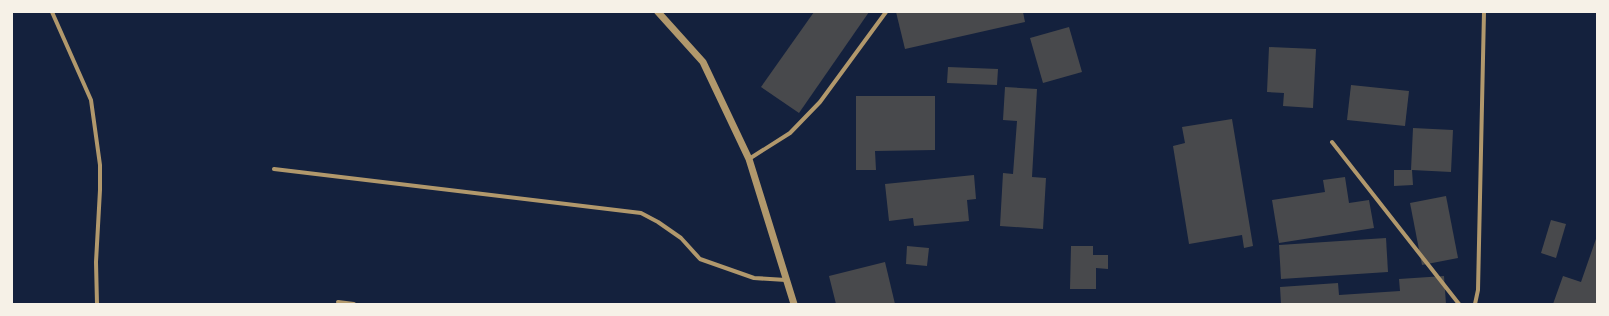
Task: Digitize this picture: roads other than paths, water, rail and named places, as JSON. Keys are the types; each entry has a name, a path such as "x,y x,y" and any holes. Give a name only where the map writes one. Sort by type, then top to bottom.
{"street":[{"path":"52,12 91,100 100,165 96,262 96,304"},
{"path":"658,12 703,62 749,159 794,304"},
{"path":"749,159 790,133 820,102 886,12"},
{"path":"1475,304 1478,290 1484,12"},
{"path":"1332,142 1459,304"},
{"path":"274,169 642,213 658,222 680,238 700,259 754,278 786,280"},
{"path":"338,302 354,304"}]}
